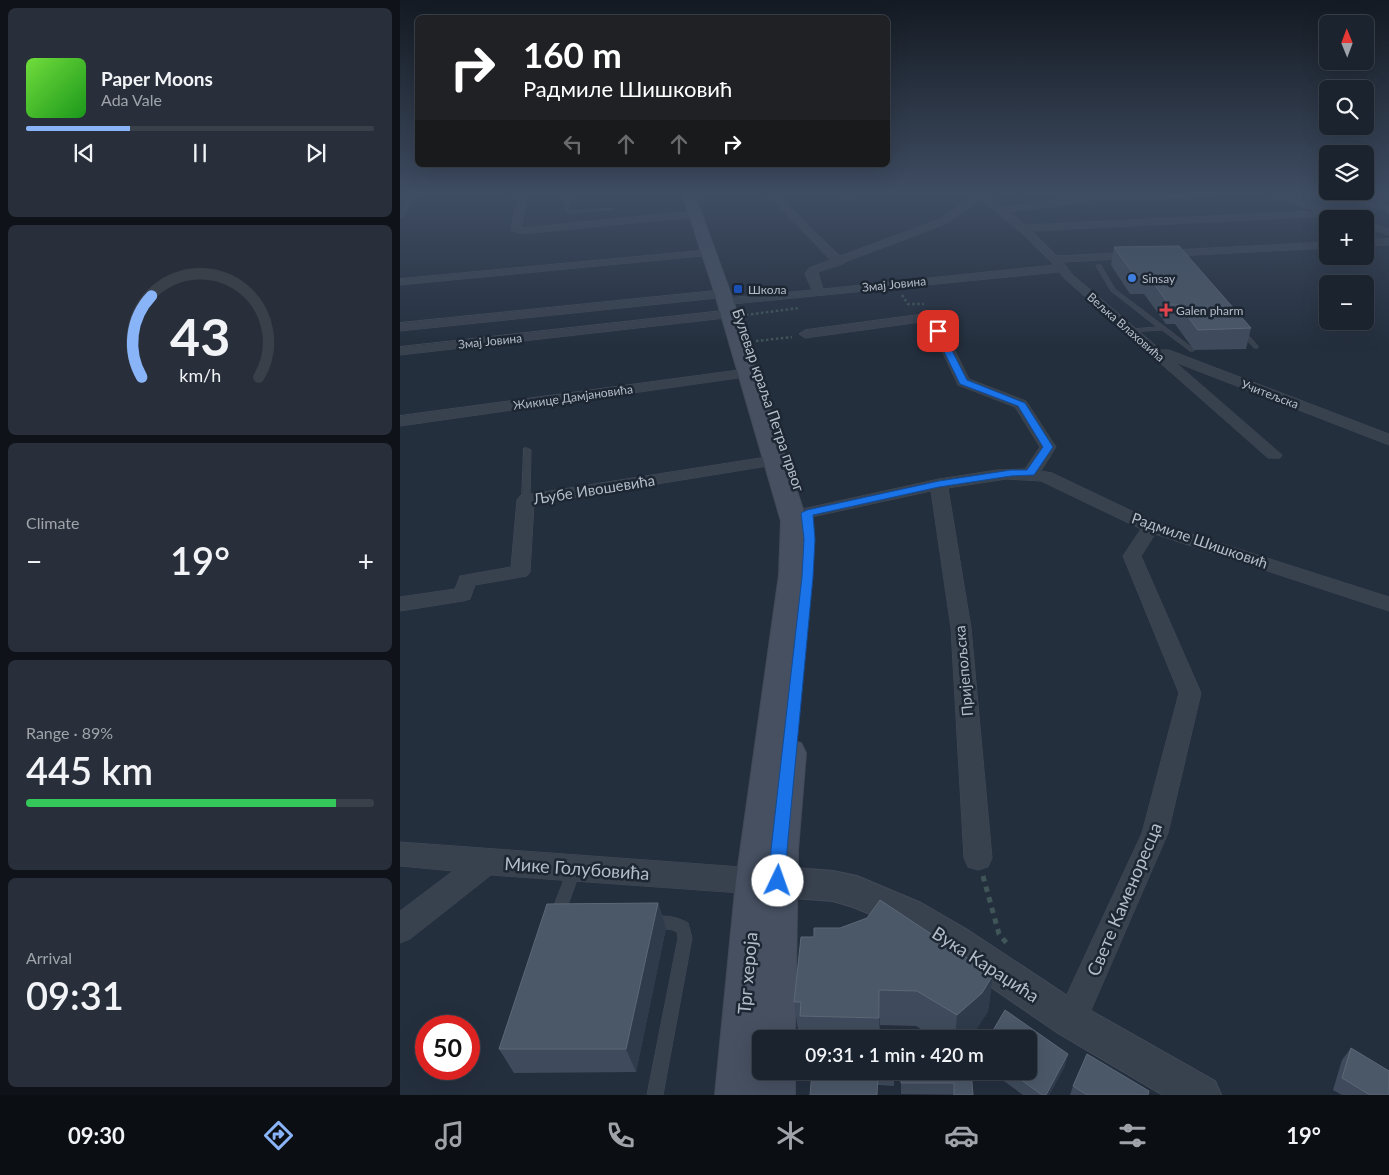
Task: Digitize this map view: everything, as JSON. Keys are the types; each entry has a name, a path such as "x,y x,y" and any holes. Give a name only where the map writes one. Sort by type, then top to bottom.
{"main road":[{"name":"Булевар краља Петра првог","path":"705,244 729,303 749,342 790,458 807,513 810,539 779,850 766,881"},
{"name":"Булевар краља Петра првог","path":"712,244 747,374 794,520 793,576 766,881"},
{"name":"Трг хероја","path":"766,881 773,1030"},
{"name":"Трг хероја","path":"738,1095 766,881"},
{"path":"772,1080 772,1095"}],"street":[{"path":"821,244 839,262"},
{"path":"819,292 811,274 813,270 885,244"},
{"name":"Вељка Влаховића","path":"1038,244 1059,263 1070,277 1274,455"},
{"name":"Змај Јовина","path":"400,350 446,346 729,303 1059,263 1319,246"},
{"path":"400,282 708,253"},
{"name":"Змај Јовина","path":"400,327 451,321 729,303"},
{"path":"805,334 932,317 963,382 1021,404 1027,413 1048,447 1030,473"},
{"path":"446,346 451,321"},
{"name":"Учитељска","path":"1151,348 1389,440"},
{"name":"Жикице Дамјановића","path":"400,421 747,374"},
{"name":"Љубе Ивошевића","path":"400,604 463,594 467,580 520,572 526,500 774,461"},
{"name":"Радмиле Шишковић","path":"807,513 939,484 1011,473 1030,473 1046,477 1151,527 1389,604"},
{"name":"Пријепољска","path":"939,484 960,628 978,858"},
{"name":"Свете Каменоресца","path":"1071,1020 1155,833 1190,693 1132,556 1151,527"},
{"name":"Мике Голубовића","path":"400,854 486,862 766,881"},
{"path":"400,929 486,862"},
{"name":"Вука Караџића","path":"766,881 833,886 857,892 900,910 954,940 1071,1020 1201,1095"}],"lane":[{"path":"1099,266 1113,290 1192,350"},
{"path":"1237,325 1256,347"},
{"path":"1131,331 1162,328"},
{"path":"526,500 528,450"},
{"path":"574,868 561,905 564,916 574,920"},
{"path":"638,922 676,922 684,928 686,938 655,1095"}],"path":[{"path":"895,284 908,304 928,304 932,317"},
{"path":"749,342 805,334"},
{"path":"978,858 999,934 1011,948"}],"building":[{"path":"1179,246 1251,328 1198,330 1179,305 1169,305 1148,275 1134,275 1114,247"},
{"path":"880,900 993,975 982,993 957,1015 917,991 879,990 879,1018 800,1016 801,1002 794,1002 801,937 814,937 814,928 840,928 867,918"},
{"path":"658,903 626,1049 499,1049 547,904"},
{"path":"1005,1010 1034,1030 993,1030"},
{"path":"1037,1032 1068,1054 1046,1095 1042,1095 1021,1080 1037,1080"},
{"path":"1351,1048 1389,1071 1389,1095 1370,1095 1342,1078"},
{"path":"1087,1054 1149,1091 1148,1095 1087,1095 1073,1086"},
{"path":"811,1080 878,1080 877,1095 810,1095"},
{"path":"901,1080 972,1080 973,1095 954,1095 954,1083 901,1083"}],"place":[{"name":"Sinsay","path":"1132,278"},
{"name":"Школа","path":"738,289"},
{"name":"Galen pharm","path":"1166,310"}],"route":[{"path":"778,881 779,850 808,577 810,539 807,513 939,484 1011,473 1030,473 1048,447 1021,404 963,382 938,331"}]}
